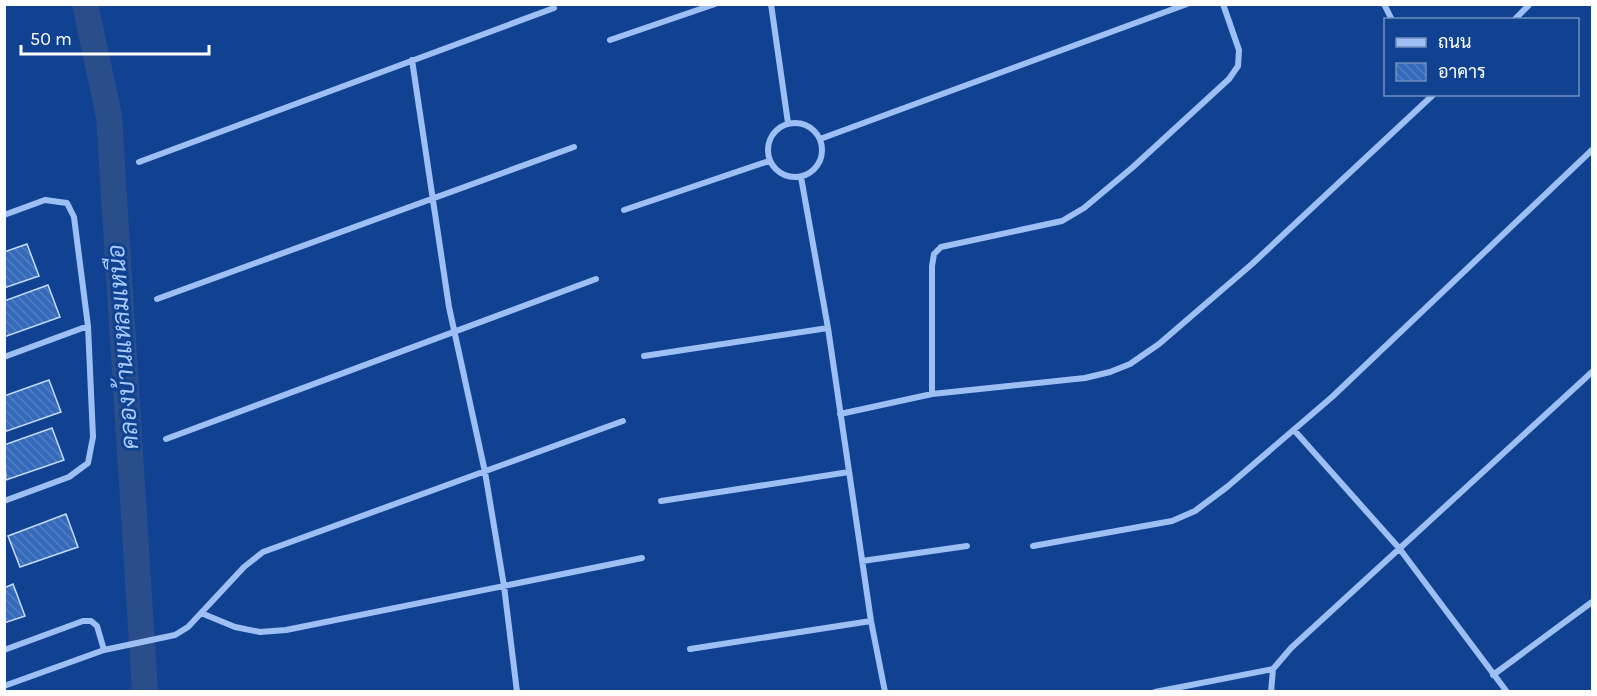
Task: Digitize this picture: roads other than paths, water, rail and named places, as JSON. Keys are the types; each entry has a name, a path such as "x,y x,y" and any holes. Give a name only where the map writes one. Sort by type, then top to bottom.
{"street":[{"path":"610,40 715,4"},
{"path":"771,4 788,123"},
{"path":"820,139 1187,4"},
{"path":"932,394 932,266 934,254 941,247 1062,221 1084,208 1133,167 1228,79 1238,66 1239,50 1223,4"},
{"path":"1384,4 1391,18"},
{"path":"1516,18 1530,4"},
{"path":"139,162 554,8"},
{"path":"412,60 453,333 485,472 504,586 517,692"},
{"path":"840,414 932,394 1085,378 1130,364 1159,344 1252,264 1431,96"},
{"path":"788,123 807,125 820,139 822,148 817,166 810,173 801,177 783,175 769,161 768,142 772,134 788,123"},
{"path":"157,299 574,147"},
{"path":"1032,546 1172,521 1194,511 1227,487 1332,397 1593,150"},
{"path":"624,210 769,161"},
{"path":"801,177 828,328 870,621 885,692"},
{"path":"4,214 45,200 67,203 74,217 88,326 93,437 88,463 69,477 4,501"},
{"path":"166,439 596,279"},
{"path":"4,357 88,326"},
{"path":"644,356 828,328"},
{"path":"1271,692 1273,669 1291,648 1593,372"},
{"path":"4,686 104,650 175,635 189,627 244,567 263,552 623,421"},
{"path":"1294,430 1400,548 1507,692"},
{"path":"661,501 849,472"},
{"path":"862,561 967,546"},
{"path":"201,613 235,627 260,632 286,630 642,558"},
{"path":"1493,675 1593,602"},
{"path":"4,650 83,621 91,621 97,626 104,650"},
{"path":"690,649 870,621"},
{"path":"1155,692 1180,690 1273,669"}],"waterway":[{"name":"คลองบ้านแหลมเหนือ","path":"85,4 109,116 145,692"}]}
